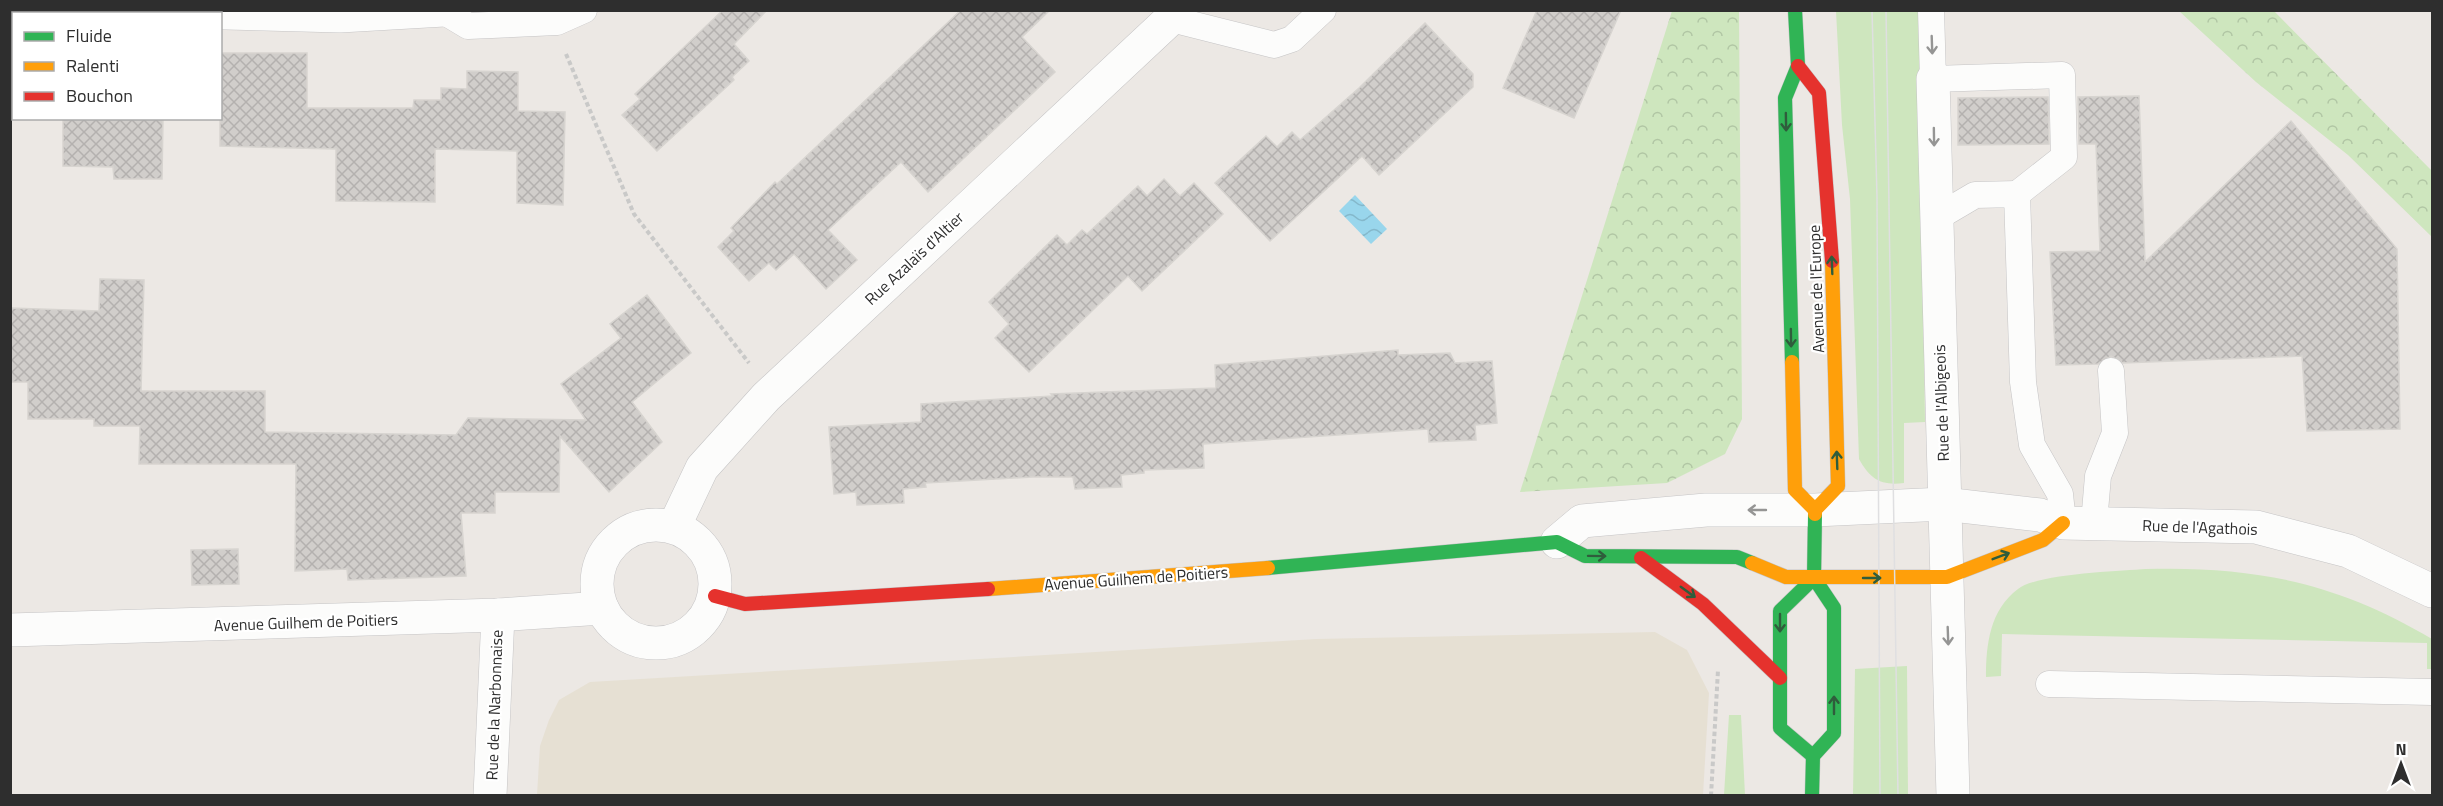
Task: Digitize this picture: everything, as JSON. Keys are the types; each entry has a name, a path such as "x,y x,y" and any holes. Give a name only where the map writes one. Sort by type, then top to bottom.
{"main road":[{"name":"Avenue de l'Europe","path":"1795,10 1798,66 1785,99 1795,490 1815,510 1838,486 1831,224 1820,93 1798,66"},
{"path":"1812,795 1813,756 1834,732 1834,608 1814,578 1815,510"},
{"path":"1557,542 1585,556 1737,557 1786,577 1947,578 2043,540 2079,523"},
{"name":"Avenue Guilhem de Poitiers","path":"715,596 746,603 811,602 1200,574 1557,542"},
{"path":"1641,558 1703,603 1780,678"},
{"path":"1813,756 1780,728 1780,611 1814,578"}],"street":[{"path":"21,12 42,10"},
{"path":"107,10 185,12"},
{"path":"222,13 340,16 444,11"},
{"name":"Rue Azalaïs d'Altier","path":"674,527 702,468 766,397 1175,15"},
{"name":"Rue de l'Albigeois","path":"1933,79 1953,795"},
{"name":"Rue de l'Agathois","path":"1815,510 1944,504 2040,515 2079,523 2256,527 2348,551 2433,591"},
{"path":"1557,542 1582,521 1706,510 1815,510"},
{"path":"655,525 674,527 690,534 703,547 712,562 716,579 715,596 708,613 696,628 680,638 662,643 644,641 626,635 612,623 602,608 597,589 598,570 606,552 619,538 636,528 655,525"},
{"name":"Avenue Guilhem de Poitiers","path":"10,630 498,615 602,608"},
{"name":"Rue de la Narbonnaise","path":"490,795 498,615"}],"lane":[{"path":"444,11 468,26 557,22 584,10"},
{"path":"1175,15 1274,45 1292,39 1323,10"},
{"name":"Rue de l'Albigeois","path":"1931,10 1933,79"},
{"path":"1933,79 2062,75 2064,157 2017,194 1975,195 1936,218"},
{"path":"2017,194 2023,382 2032,445 2079,523"},
{"path":"2079,523 2115,433 2111,371"},
{"path":"2049,684 2433,692"}],"path":[{"path":"557,22 567,57 634,214 749,363 766,397"},
{"path":"1711,795 1718,669 1739,639"}],"shaded area":[{"path":"1655,632 1687,650 1709,693 1703,795 537,795 540,746 549,720 559,700 590,682 1316,639"}],"green space":[{"path":"1672,11 1739,11 1742,419 1725,454 1667,483 1520,492"},
{"path":"1836,11 1919,11 1925,422 1904,423 1904,483 1896,484 1877,480 1867,472 1859,459 1850,199 1842,125"},
{"path":"2179,11 2274,11 2432,171 2432,237 2348,155 2256,82"},
{"path":"2146,569 2186,569 2260,575 2329,591 2363,604 2432,639 2432,669 2427,669 2427,643 2002,634 2001,676 1986,677 1989,640 1996,617 2001,607 2018,589 2028,584 2059,577"},
{"path":"1907,666 1908,795 1853,795 1855,669"},
{"path":"1729,715 1741,715 1745,795 1724,795"}],"water":[{"path":"1355,195 1387,229 1371,244 1339,211"}],"building":[{"path":"723,10 767,10 734,44 749,61 732,77 734,80 657,151 622,115 640,99 635,94"},
{"path":"961,10 1050,10 1022,37 1055,72 928,192 901,162 828,230 857,260 826,289 794,254 776,270 769,263 749,281 718,247 734,231 731,228 775,182 777,184"},
{"path":"1537,10 1621,10 1574,118 1503,88"},
{"path":"1425,23 1473,74 1473,87 1379,175 1362,156 1270,241 1215,183 1266,136 1277,147 1292,132 1300,140 1359,88"},
{"path":"222,53 307,53 307,108 413,108 414,100 441,100 441,88 467,89 467,71 518,72 518,111 565,112 563,205 517,203 517,151 435,149 435,202 336,201 336,149 220,146"},
{"path":"2139,96 2145,262 2291,121 2397,249 2400,429 2307,431 2302,356 2123,363 2111,356 2098,364 2056,365 2050,252 2100,251 2096,144 2079,144 2078,97"},
{"path":"2048,97 2049,144 1958,145 1958,98"},
{"path":"63,120 163,120 162,179 114,179 113,167 63,166"},
{"path":"1164,179 1180,196 1194,183 1223,214 1142,291 1128,276 1029,372 995,338 1009,324 989,302 1057,235 1067,245 1082,230 1087,234 1138,186 1147,196"},
{"path":"100,279 144,280 141,391 265,391 265,432 456,435 468,418 586,420 561,384 621,338 610,324 647,295 691,353 632,402 662,442 609,492 560,436 559,492 495,492 495,513 461,513 466,576 348,580 347,569 295,571 296,464 139,464 140,426 94,426 94,419 28,419 28,382 10,382 10,308 99,311"},
{"path":"1398,350 1398,355 1450,353 1455,363 1492,361 1497,423 1475,425 1476,440 1429,442 1428,429 1203,444 1204,468 1144,470 1144,473 1121,475 1122,487 1075,489 1073,477 1032,477 925,483 926,487 903,489 904,503 857,505 856,492 834,494 829,427 921,422 921,404 1053,396 1051,394 1216,388 1215,365"},
{"path":"238,549 239,584 192,585 191,550"}],"tram line":[{"path":"1872,10 1877,197 1880,796"},
{"path":"1886,10 1898,796"}],"traffic: fast":[{"path":"1792,362 1785,98 1798,66 1795,10"},
{"path":"1812,796 1813,756 1834,733 1834,608 1814,578 1815,514"},
{"path":"1268,568 1557,542 1585,556 1737,557 1752,563"},
{"path":"1813,756 1780,728 1780,611 1814,578"}],"traffic: slow":[{"path":"1815,514 1815,510 1838,486 1832,261"},
{"path":"1792,362 1795,490 1815,510"},
{"path":"1752,563 1786,577 1947,577 2043,540 2063,523"},
{"path":"988,589 1268,568"}],"traffic: jam":[{"path":"1798,66 1819,93 1832,261"},
{"path":"1641,558 1703,604 1780,678"},
{"path":"715,596 745,604 988,589"}]}
